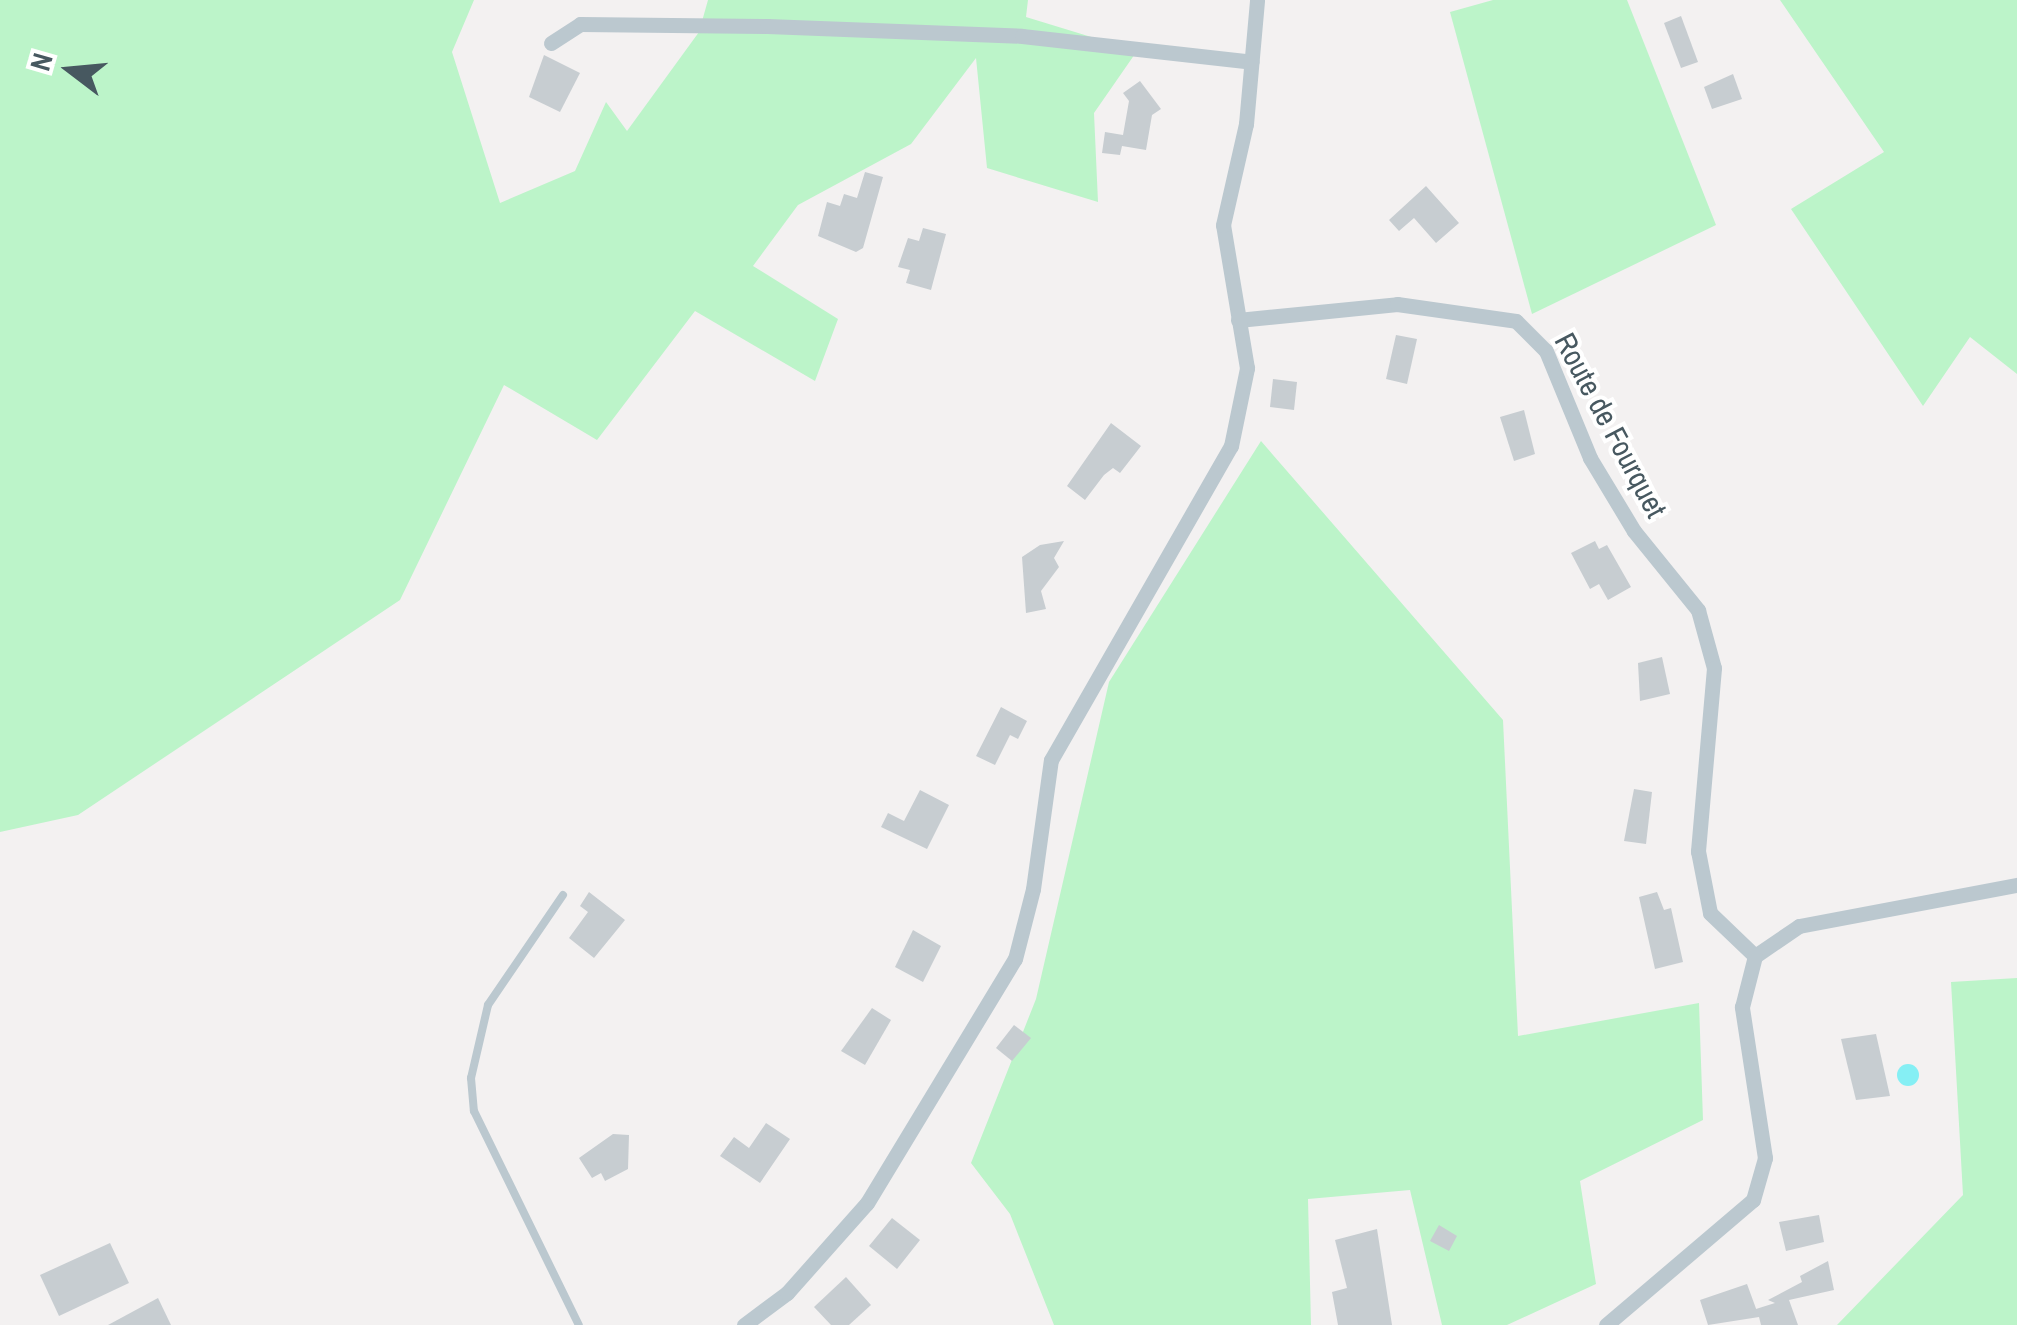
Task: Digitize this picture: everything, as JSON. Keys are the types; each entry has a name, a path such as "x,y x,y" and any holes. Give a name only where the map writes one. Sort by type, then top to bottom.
{"street":[{"path":"744,1325 787,1293 867,1203 1015,960 1034,889 1052,760 1230,446 1246,368 1222,225 1246,124 1257,0"},
{"path":"551,44 580,24 767,26 1022,36 1252,62"},
{"name":"Route de Fourquet","path":"1238,320 1312,308 1397,304 1516,321 1546,351 1590,458 1634,531 1698,610 1714,668 1698,851 1710,913 1755,956"},
{"path":"1606,1325 1753,1200 1765,1158 1742,1006 1755,956 1799,926 2017,886"}],"lane":[{"path":"564,894 488,1006 471,1078 474,1111 579,1325"}],"green space":[{"path":"0,0 474,0 452,52 500,203 575,171 606,102 627,131 699,32 708,0 1028,0 1026,17 1137,51 1094,113 1098,202 987,168 976,58 911,144 798,205 753,266 838,319 815,381 695,311 597,440 504,385 400,600 78,815 0,832"},
{"path":"1493,0 1627,0 1716,225 1532,314 1450,12"},
{"path":"1780,0 2017,0 2017,374 1970,337 1923,406 1791,209 1884,152"},
{"path":"1261,441 1503,720 1518,1036 1699,1003 1703,1120 1580,1181 1596,1284 1507,1325 1442,1325 1410,1190 1308,1199 1311,1325 1054,1325 1010,1214 971,1163 1036,999 1109,682"},
{"path":"2017,978 2017,1325 1837,1325 1963,1195 1951,982"}],"water":[{"path":"1904,1064 1912,1064 1919,1075 1912,1086 1904,1086 1897,1079 1897,1071"}],"building":[{"path":"1681,16 1698,62 1681,68 1664,23"},
{"path":"544,55 580,73 560,112 529,97"},
{"path":"1733,74 1742,99 1712,109 1704,87"},
{"path":"1140,81 1161,109 1152,115 1146,150 1122,146 1120,155 1102,153 1105,132 1123,135 1129,101 1123,93"},
{"path":"865,172 883,177 863,248 856,252 818,236 827,202 840,206 844,194 857,198"},
{"path":"1426,186 1459,223 1436,243 1414,218 1399,231 1389,220"},
{"path":"923,228 946,234 931,290 906,283 910,270 898,267 908,238 919,241"},
{"path":"1396,335 1417,339 1407,384 1386,379"},
{"path":"1273,379 1297,382 1294,410 1270,407"},
{"path":"1524,410 1535,454 1514,461 1500,417"},
{"path":"1111,423 1141,446 1120,473 1113,468 1085,500 1067,486"},
{"path":"1064,541 1054,558 1059,567 1041,591 1046,609 1026,613 1022,557 1040,545"},
{"path":"1595,541 1599,549 1607,545 1631,587 1608,600 1599,584 1590,589 1571,553"},
{"path":"1662,657 1670,694 1640,701 1638,663"},
{"path":"1001,707 1027,721 1018,739 1010,735 995,765 976,756"},
{"path":"1634,789 1652,792 1646,844 1624,841"},
{"path":"920,790 949,805 927,849 881,827 888,813 904,821"},
{"path":"589,892 625,920 594,958 569,938 588,912 580,906"},
{"path":"1657,892 1664,910 1671,908 1683,962 1655,969 1639,897"},
{"path":"913,930 941,946 923,982 895,967"},
{"path":"872,1008 891,1020 865,1065 841,1051"},
{"path":"1014,1025 1031,1038 1012,1061 996,1048"},
{"path":"1876,1034 1890,1096 1856,1100 1841,1039"},
{"path":"766,1123 790,1139 760,1183 720,1156 734,1137 749,1148"},
{"path":"613,1134 629,1135 628,1169 605,1181 601,1173 592,1178 579,1158"},
{"path":"1819,1215 1824,1242 1786,1251 1779,1222"},
{"path":"892,1218 920,1240 897,1269 869,1246"},
{"path":"1439,1225 1457,1236 1449,1251 1430,1241"},
{"path":"1377,1229 1392,1325 1338,1325 1332,1292 1347,1288 1335,1240"},
{"path":"110,1243 129,1283 59,1316 40,1275"},
{"path":"1828,1261 1834,1290 1789,1300 1798,1325 1761,1325 1759,1317 1708,1325 1700,1300 1747,1284 1756,1309 1775,1303 1768,1300 1802,1282 1800,1276"},
{"path":"846,1277 871,1305 849,1325 831,1325 814,1307"},
{"path":"158,1298 171,1325 108,1325"}]}
